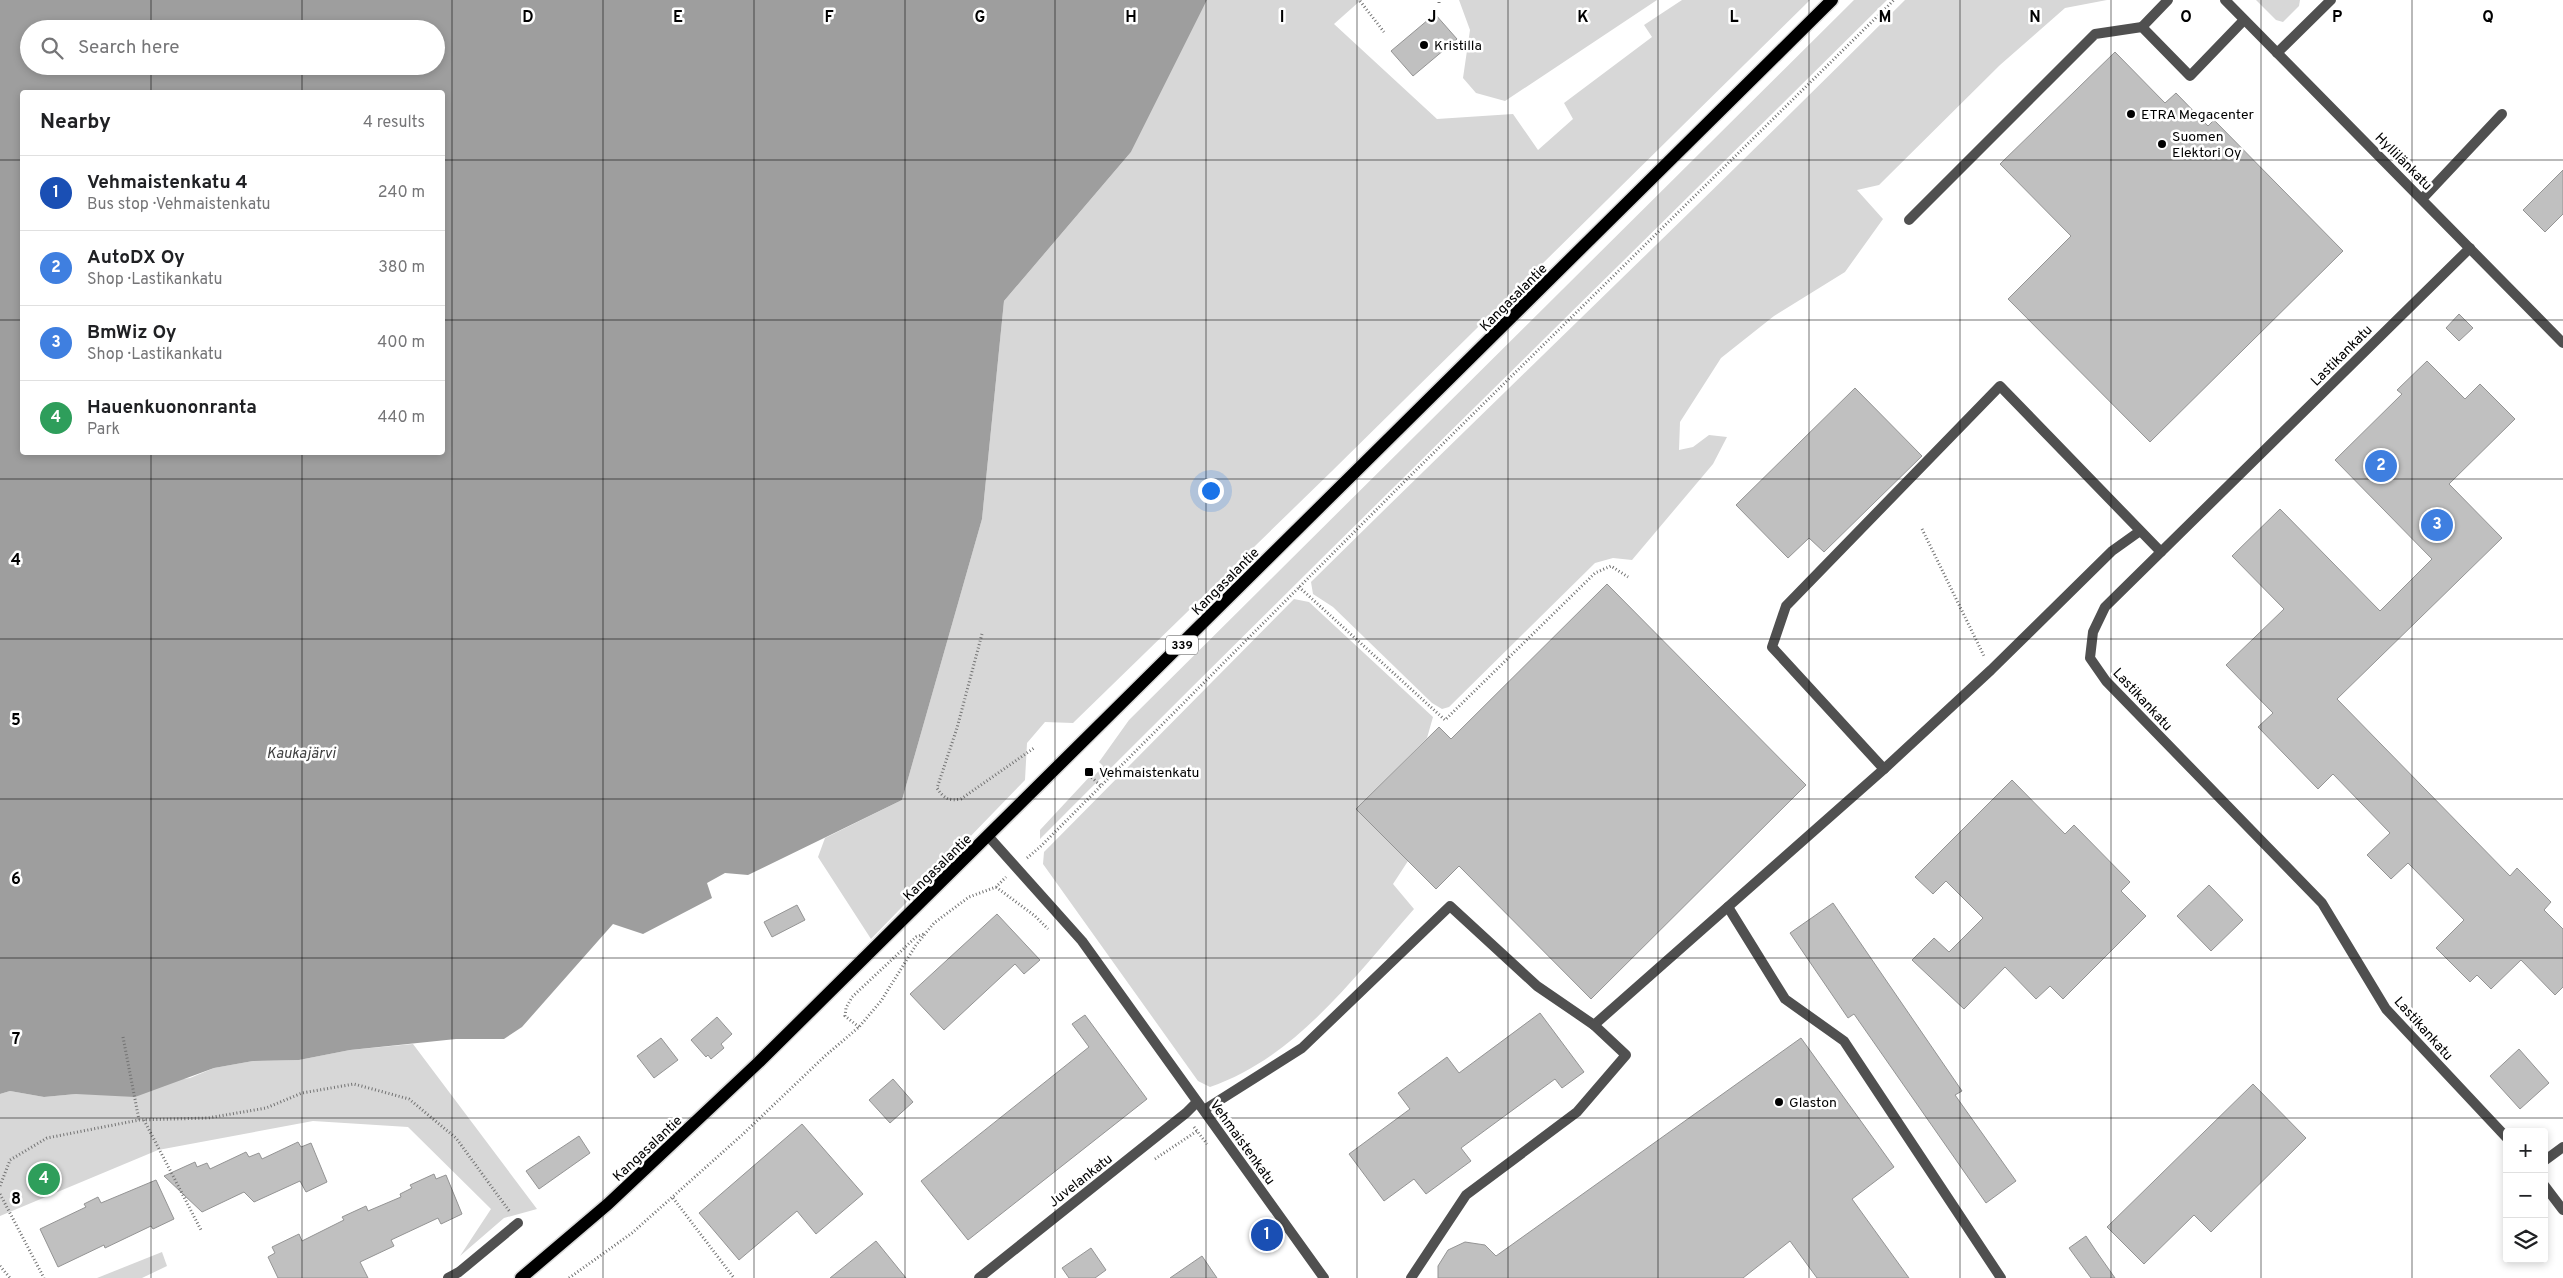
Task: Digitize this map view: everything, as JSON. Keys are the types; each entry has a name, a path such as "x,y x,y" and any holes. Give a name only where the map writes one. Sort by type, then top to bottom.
{"main road":[{"name":"Kangasalantie","path":"521,1278 608,1204 688,1130 989,837 1832,0"}],"street":[{"path":"1909,220 2095,34 2142,27 2168,0"},
{"name":"Hyllilänkatu","path":"2225,0 2563,343"},
{"path":"2277,53 2331,0"},
{"path":"2142,27 2190,76 2244,20"},
{"path":"2422,199 2502,114"},
{"name":"Lastikankatu","path":"2470,248 2105,607 2093,632 2090,658 2106,681 2322,903 2386,1009 2503,1134"},
{"path":"1884,769 1772,646 1786,606 2000,386 2161,552"},
{"path":"1410,1278 1466,1195 1578,1112 1626,1055 1594,1025 1884,769 1991,670 2112,552 2140,531"},
{"name":"Vehmaistenkatu","path":"989,837 1082,941 1324,1278"},
{"name":"Juvelankatu","path":"979,1278 1186,1114 1302,1048 1450,906 1536,986 1594,1025"},
{"path":"1728,907 1784,999 1844,1041 2001,1278"},
{"path":"2548,1158 2563,1147"},
{"path":"2548,1189 2563,1210"},
{"path":"448,1278 459,1272 518,1223"}],"path":[{"path":"569,1278 632,1233 673,1198 819,1060 859,1028 881,1001 925,934 946,913 969,897 996,887 1016,866 1040,847 1299,587 1894,0"},
{"path":"1360,1 1384,32"},
{"path":"1922,529 1991,670"},
{"path":"1299,587 1445,720 1595,573 1611,566 1628,577"},
{"path":"982,634 957,728 937,788 943,797 952,801 962,799 1034,748"},
{"path":"1090,775 1101,786"},
{"path":"996,887 1035,916 1050,931"},
{"path":"859,1028 845,1016 846,1008 852,998 916,937 925,934"},
{"path":"123,1037 139,1120"},
{"path":"0,1186 10,1160 46,1138 139,1120 208,1118 266,1108 302,1094 354,1084 409,1099 456,1138 518,1223"},
{"path":"1186,1114 1208,1147"},
{"path":"144,1120 201,1230"},
{"path":"0,1194 44,1278"},
{"path":"673,1198 734,1278"},
{"path":"0,1266 10,1278"}],"shaded area":[{"path":"1207,0 1361,0 1334,24 1437,119 1513,114 1538,150 1573,119 1564,103 1652,37 1644,25 1682,0 1810,0 1073,723 1045,722 1027,743 1025,780 871,939 818,857 825,838 902,800 982,519 1004,301 1131,152"},
{"path":"1459,0 1657,0 1505,101 1476,93 1463,78 1470,30"},
{"path":"1854,0 1887,0 1040,839 1040,830 1093,773 1095,775 1103,766 1099,762 1129,720"},
{"path":"1905,0 2107,0 2065,8 2000,65 1879,185 1857,190 1883,219 1845,272 1774,316 1721,358 1680,422 1679,450 1693,447 1709,435 1727,437 1713,464 1632,560 1613,558 1595,563 1449,707 1442,709 1432,703 1333,607 1313,594 1311,582"},
{"path":"2256,0 2300,0 2299,6 2283,22 2276,20"},
{"path":"1294,599 1309,602 1433,717 1427,738 1356,809 1408,861 1393,884 1414,909 1346,987 1297,1035 1270,1056 1241,1073 1210,1087 1198,1081 1043,864 1044,852"},
{"path":"413,1044 537,1209 504,1218 460,1256 491,1209 408,1127 313,1121 158,1150 0,1216 0,1094 10,1091 44,1097 76,1094 190,1078 214,1068 253,1061 299,1060 350,1050"},
{"path":"162,1252 167,1266 142,1278 97,1278"}],"water":[{"name":"Kaukajärvi","path":"0,0 1207,0 1131,152 1004,301 982,519 902,800 748,875 725,873 707,883 712,898 643,934 613,924 522,1027 504,1039 456,1039 350,1050 299,1060 253,1061 214,1068 135,1097 76,1094 44,1097 10,1091 0,1094"}],"building":[{"name":"Kristilla","path":"1435,14 1457,39 1413,76 1391,51"},
{"path":"2115,52 2165,103 2176,93 2208,126 2214,120 2343,251 2150,442 2008,299 2071,236 2000,164"},
{"path":"2563,170 2563,214 2545,232 2523,210"},
{"path":"2459,314 2473,328 2459,341 2446,328"},
{"path":"2427,361 2465,399 2480,384 2515,419 2449,484 2502,538 2337,699 2510,876 2517,868 2551,902 2544,910 2563,929 2563,987 2555,995 2521,960 2491,989 2477,975 2470,982 2436,948 2464,920 2408,863 2391,879 2367,855 2390,833 2333,774 2318,789 2258,727 2273,713 2226,665 2284,609 2232,556 2280,509 2380,611 2432,559 2335,460 2402,394 2397,390"},
{"path":"1855,388 1922,456 1824,552 1809,538 1788,558 1736,505"},
{"path":"1607,584 1806,785 1591,999 1459,866 1436,889 1356,809 1439,727 1451,739"},
{"path":"2012,780 2065,834 2074,825 2130,882 2121,891 2146,916 2063,999 2050,986 2036,999 2005,967 1964,1009 1912,960 1934,938 1949,952 1983,918 1946,881 1933,894 1915,877"},
{"path":"2209,885 2243,920 2211,951 2177,916"},
{"path":"1833,903 1962,1091 1955,1095 2016,1181 1986,1203 1854,1014 1848,1018 1790,933"},
{"path":"797,905 805,920 772,937 764,922"},
{"path":"997,914 1040,960 1024,974 1015,964 944,1030 910,994"},
{"path":"1540,1013 1584,1072 1562,1088 1555,1079 1461,1148 1471,1161 1426,1194 1414,1179 1384,1201 1349,1154 1410,1109 1398,1093 1447,1057 1459,1073"},
{"path":"1085,1015 1147,1099 968,1240 921,1181 1089,1047 1072,1024"},
{"path":"717,1017 732,1034 721,1044 724,1048 711,1059 708,1055 706,1057 691,1040"},
{"path":"661,1038 678,1060 654,1078 637,1056"},
{"name":"Glaston","path":"1801,1038 1894,1167 1852,1199 1909,1278 1817,1278 1790,1241 1743,1278 1438,1278 1438,1266 1448,1250 1465,1242 1485,1245 1496,1256"},
{"path":"2519,1049 2549,1083 2520,1109 2490,1076"},
{"path":"893,1079 913,1102 890,1123 869,1100"},
{"path":"2253,1084 2306,1138 2211,1232 2194,1215 2144,1264 2107,1227"},
{"path":"802,1124 863,1194 816,1234 797,1211 739,1260 699,1213"},
{"path":"579,1136 590,1153 539,1189 526,1171"},
{"path":"298,1142 301,1147 311,1143 327,1182 306,1192 300,1181 254,1202 244,1192 202,1212 164,1176 195,1162 197,1167 207,1163 210,1169 246,1152 249,1157 259,1153 262,1159"},
{"path":"434,1174 436,1179 446,1175 462,1214 441,1224 438,1218 391,1240 394,1246 360,1262 368,1278 278,1278 268,1257 275,1253 272,1247 299,1234 302,1241 344,1220 342,1217 366,1206 368,1211 401,1197 400,1194 412,1188 410,1185"},
{"path":"156,1180 174,1219 153,1229 151,1226 105,1248 104,1245 58,1267 40,1229 86,1207 84,1204 98,1197 101,1203"},
{"path":"2086,1236 2115,1278 2091,1278 2069,1248"},
{"path":"876,1241 906,1278 830,1278"},
{"path":"1091,1248 1106,1270 1095,1278 1069,1278 1062,1268"},
{"path":"1202,1256 1217,1278 1170,1278"}],"place":[{"name":"Kristilla","path":"1424,45"},
{"name":"ETRA Megacenter","path":"2131,114"},
{"name":"Suomen Elektori Oy","path":"2162,144"},
{"name":"AutoDX Oy","path":"2381,466"},
{"name":"BmWiz Oy","path":"2437,525"},
{"name":"Vehmaistenkatu","path":"1089,772"},
{"name":"Glaston","path":"1779,1102"},
{"name":"Hauenkuononranta","path":"44,1179"},
{"name":"Vehmaistenkatu 4","path":"1267,1235"}]}
